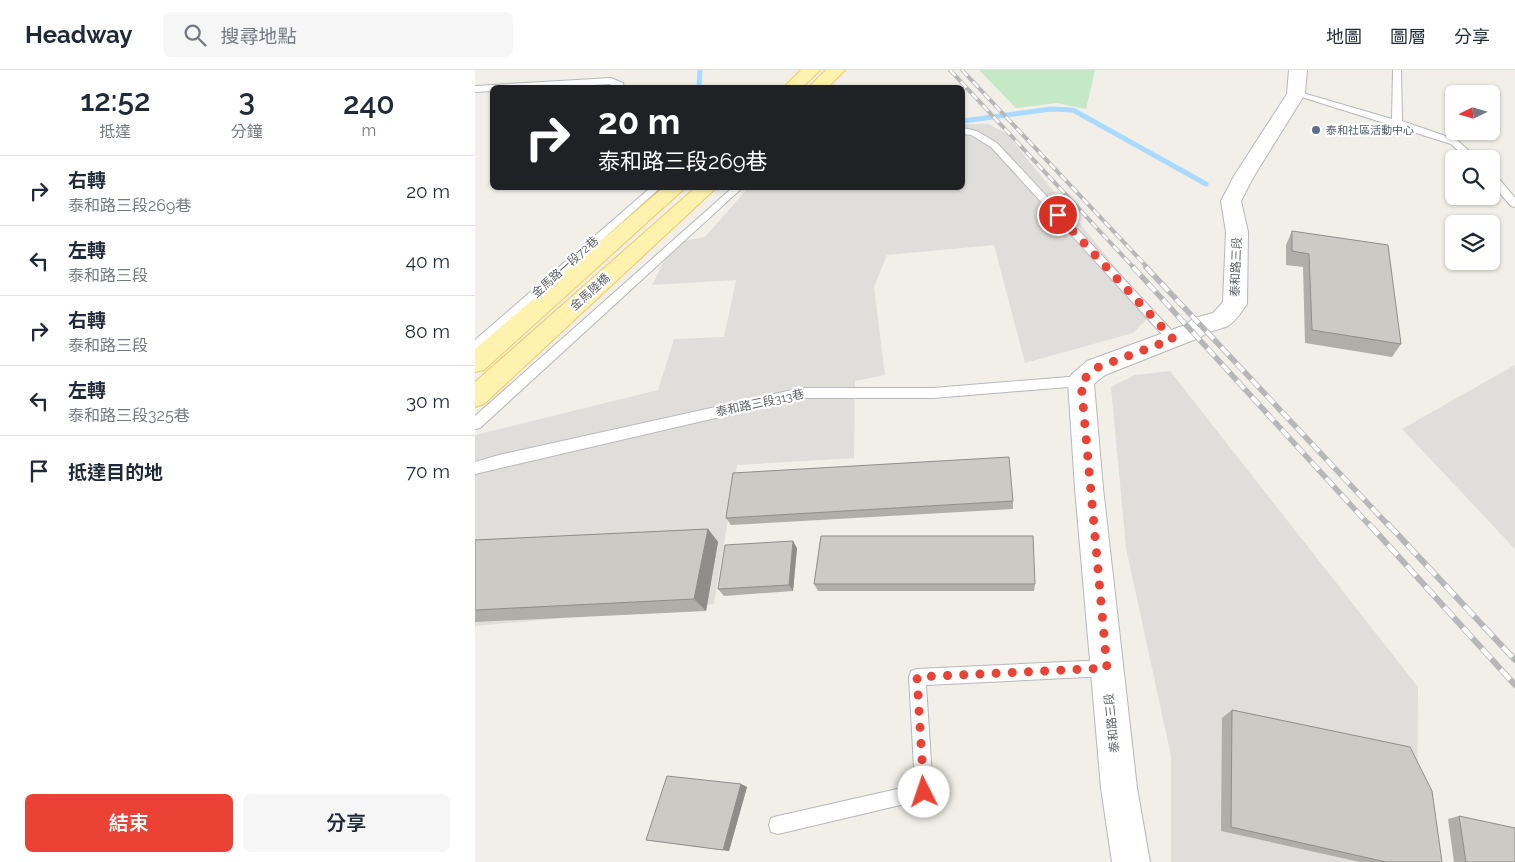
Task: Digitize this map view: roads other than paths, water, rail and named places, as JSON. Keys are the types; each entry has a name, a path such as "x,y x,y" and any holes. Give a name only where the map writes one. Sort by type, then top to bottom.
{"main road":[{"path":"794,85 811,70"},
{"path":"819,85 836,70"},
{"name":"金馬陸橋","path":"475,363 673,190"},
{"name":"金馬陸橋","path":"475,397 704,190"}],"street":[{"name":"泰和路三段","path":"1131,862 1119,788 1081,382 1096,368 1193,331 1202,324 1221,319 1235,304 1237,232 1231,201 1297,82"}],"lane":[{"path":"1397,70 1397,123"},
{"path":"544,85 611,81 620,85"},
{"path":"1297,82 1397,123 1455,142 1463,150"},
{"path":"475,89 490,88"},
{"path":"965,132 974,134 994,146 1173,339"},
{"path":"1500,186 1515,204"},
{"name":"金馬路一段72巷","path":"475,347 653,190"},
{"path":"475,424 735,190"},
{"name":"泰和路三段313巷","path":"475,468 499,460 801,393 933,393 1081,382"},
{"path":"778,825 924,792 917,677 1107,668"}],"waterway":[{"path":"699,85 700,70"},
{"path":"965,121 1051,109 1073,110 1206,184"}],"railway":[{"path":"950,70 964,85"},
{"path":"962,70 1148,268"},
{"path":"965,86 1134,268"},
{"path":"1133,267 1370,526"},
{"path":"1146,267 1389,526"},
{"path":"1369,524 1515,685"},
{"path":"1388,524 1515,660"}],"place":[{"name":"泰和社區活動中心","path":"1316,130"}]}
